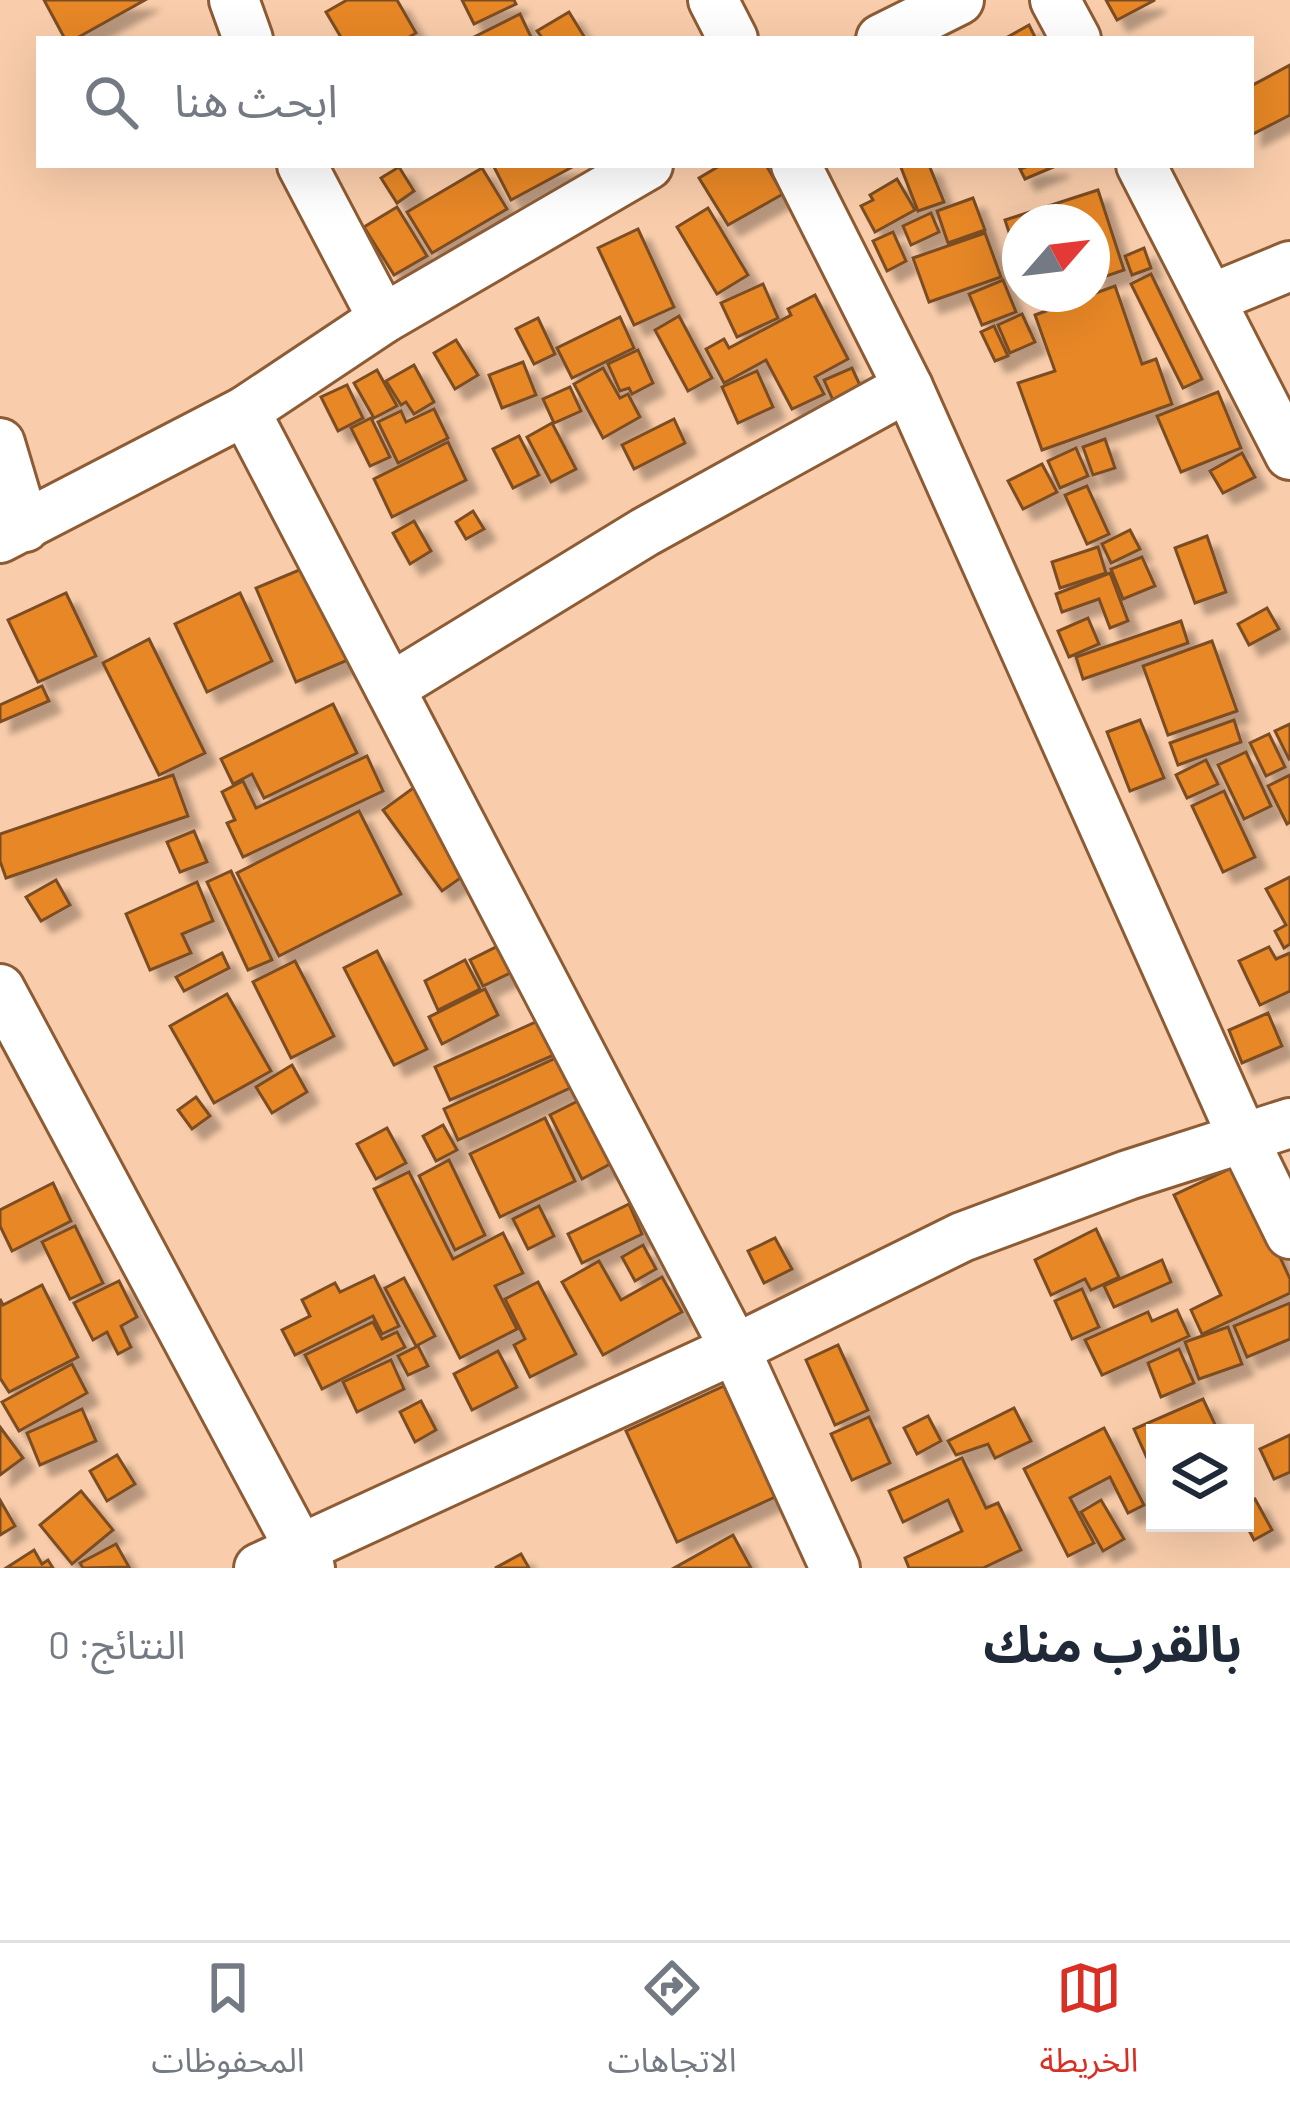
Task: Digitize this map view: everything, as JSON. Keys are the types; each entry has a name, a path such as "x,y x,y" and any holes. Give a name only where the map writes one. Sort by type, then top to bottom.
{"street":[{"path":"234,0 247,36"},
{"path":"713,0 731,36"},
{"path":"887,36 959,0"},
{"path":"1055,0 1074,36"},
{"path":"304,168 383,320"},
{"path":"0,443 12,532 245,411 383,320 643,168"},
{"path":"798,168 908,387 1290,1234"},
{"path":"1143,168 1290,455"},
{"path":"1210,299 1290,266"},
{"path":"390,688 645,532 908,387"},
{"path":"245,411 735,1349 835,1568"},
{"path":"0,989 289,1562 962,1238 1128,1175 1290,1123"}],"building":[{"path":"44,0 145,0 80,36 63,36"},
{"path":"347,0 397,0 416,33 340,36 326,12"},
{"path":"462,0 514,0 516,4 474,24"},
{"path":"1106,0 1155,0 1117,20"},
{"path":"569,12 584,36 541,36 537,31"},
{"path":"520,14 531,36 476,36"},
{"path":"1029,25 1034,36 1009,36"},
{"path":"1290,65 1290,115 1254,133 1254,84"},
{"path":"400,168 414,191 397,203 381,178"},
{"path":"482,168 507,209 432,253 407,212"},
{"path":"495,168 570,168 511,200"},
{"path":"716,168 768,168 783,194 728,225 699,178"},
{"path":"901,168 930,168 944,202 918,211"},
{"path":"1023,168 1051,168 1025,179"},
{"path":"897,179 915,210 875,232 861,206"},
{"path":"1098,190 1103,204 1055,204"},
{"path":"973,198 985,230 948,243 937,211"},
{"path":"397,207 427,256 394,275 364,227"},
{"path":"708,208 748,275 717,294 677,227"},
{"path":"931,213 939,232 911,245 903,226"},
{"path":"1110,227 1124,270 1110,275"},
{"path":"638,229 674,307 634,325 598,248"},
{"path":"893,232 906,261 887,271 873,241"},
{"path":"985,233 1001,277 929,302 913,258"},
{"path":"1144,248 1151,268 1132,275 1125,256"},
{"path":"1151,274 1202,379 1183,388 1131,284"},
{"path":"1002,280 1002,312 1016,312 982,325 969,294"},
{"path":"763,284 778,318 737,337 721,303"},
{"path":"1115,286 1142,364 1156,359 1172,404 1042,450 1018,383 1055,371 1035,315 1110,312 1110,288"},
{"path":"815,295 848,359 815,377 824,394 792,409 766,360 724,383 706,349 724,339 729,348 791,315 788,309"},
{"path":"1022,314 1035,342 1010,353 998,325"},
{"path":"679,316 712,378 688,391 655,330"},
{"path":"620,317 634,348 572,378 557,348"},
{"path":"538,318 555,354 534,364 516,329"},
{"path":"994,326 1008,356 995,361 981,332"},
{"path":"456,340 478,375 455,389 434,353"},
{"path":"638,350 653,383 632,394 629,388 620,391 608,364"},
{"path":"523,362 536,395 502,408 489,375"},
{"path":"414,365 434,402 414,414 406,402 401,405 386,381"},
{"path":"603,368 620,398 628,394 640,417 603,438 574,384"},
{"path":"852,368 864,394 836,407 824,380"},
{"path":"377,370 397,406 374,418 354,383"},
{"path":"757,371 773,407 738,423 722,387"},
{"path":"347,385 363,418 338,431 321,397"},
{"path":"570,387 581,411 554,423 543,399"},
{"path":"1218,392 1241,448 1181,472 1157,416"},
{"path":"434,409 448,438 398,463 378,422 401,411 406,422"},
{"path":"371,418 390,457 370,466 351,428"},
{"path":"674,419 685,443 634,469 622,445"},
{"path":"552,423 576,469 551,482 527,437"},
{"path":"519,436 539,475 513,488 493,449"},
{"path":"1105,439 1115,468 1093,475 1083,447"},
{"path":"448,442 466,480 392,517 374,479"},
{"path":"1076,448 1088,476 1060,488 1048,461"},
{"path":"1242,453 1255,477 1223,493 1210,471"},
{"path":"1042,464 1057,492 1023,509 1008,481"},
{"path":"1087,486 1109,534 1087,544 1065,495"},
{"path":"473,511 484,529 466,539 456,522"},
{"path":"414,521 431,551 410,564 393,533"},
{"path":"1130,530 1140,549 1111,563 1102,544"},
{"path":"1207,536 1226,592 1195,603 1175,548"},
{"path":"1098,547 1106,573 1060,588 1052,562"},
{"path":"1142,557 1155,586 1123,599 1111,569"},
{"path":"316,563 355,657 296,682 256,588"},
{"path":"1110,573 1128,621 1110,628 1099,599 1062,612 1056,594"},
{"path":"66,593 96,656 38,682 8,620"},
{"path":"240,593 272,661 207,692 175,624"},
{"path":"1267,608 1279,629 1249,645 1238,624"},
{"path":"1088,618 1099,644 1069,657 1058,631"},
{"path":"1181,621 1188,643 1083,679 1076,657"},
{"path":"149,639 205,753 159,775 103,663"},
{"path":"1212,641 1237,711 1168,735 1143,666"},
{"path":"42,686 49,701 0,722 0,705"},
{"path":"333,704 357,753 264,798 252,774 233,784 221,759"},
{"path":"1140,720 1164,778 1130,791 1107,732"},
{"path":"1234,720 1241,742 1178,765 1170,743"},
{"path":"1290,724 1290,758 1289,759 1275,731"},
{"path":"1269,734 1285,767 1266,776 1250,743"},
{"path":"1246,752 1271,806 1244,819 1218,765"},
{"path":"367,756 383,791 243,857 227,823 235,820 222,792 243,781 256,808"},
{"path":"1206,760 1218,784 1187,798 1176,775"},
{"path":"173,775 188,816 6,878 0,861 0,834"},
{"path":"1290,775 1290,822 1287,824 1268,786"},
{"path":"420,783 479,865 442,891 383,810"},
{"path":"1224,791 1255,857 1223,872 1192,806"},
{"path":"359,811 401,894 279,956 237,873"},
{"path":"194,831 207,862 180,872 167,842"},
{"path":"231,871 272,960 248,970 207,882"},
{"path":"1290,877 1290,944 1284,948 1275,931 1286,925 1266,889"},
{"path":"56,880 70,905 41,921 26,897"},
{"path":"197,882 213,921 182,934 191,953 150,970 126,914"},
{"path":"516,937 529,964 483,986 470,960"},
{"path":"1269,947 1276,959 1290,953 1290,991 1260,1005 1239,961"},
{"path":"377,951 427,1049 394,1065 344,968"},
{"path":"222,953 229,968 184,991 176,977"},
{"path":"465,960 480,989 438,1010 425,981"},
{"path":"295,961 334,1036 291,1058 253,982"},
{"path":"485,989 498,1015 442,1044 429,1017"},
{"path":"227,994 271,1071 214,1103 170,1026"},
{"path":"1268,1013 1282,1046 1242,1063 1229,1030"},
{"path":"538,1021 554,1055 450,1100 435,1067"},
{"path":"556,1058 570,1088 458,1140 444,1109"},
{"path":"292,1065 307,1092 272,1113 256,1087"},
{"path":"196,1097 210,1116 192,1129 178,1110"},
{"path":"578,1101 610,1164 582,1179 550,1115"},
{"path":"545,1118 575,1181 500,1217 470,1154"},
{"path":"443,1125 457,1150 436,1161 423,1136"},
{"path":"387,1128 406,1163 376,1179 357,1144"},
{"path":"449,1160 485,1235 455,1250 419,1176"},
{"path":"1238,1165 1290,1279 1290,1293 1202,1334 1191,1310 1221,1295 1174,1195"},
{"path":"409,1172 453,1259 503,1233 523,1273 495,1286 517,1329 460,1358 374,1189"},
{"path":"53,1183 71,1221 12,1251 0,1226 0,1210"},
{"path":"629,1204 642,1234 582,1263 568,1234"},
{"path":"539,1206 554,1236 528,1249 513,1219"},
{"path":"75,1226 103,1283 70,1299 42,1242"},
{"path":"1096,1229 1119,1277 1091,1290 1085,1279 1051,1295 1035,1260"},
{"path":"775,1238 792,1269 764,1283 748,1251"},
{"path":"643,1245 656,1269 635,1281 622,1257"},
{"path":"1162,1260 1171,1282 1114,1307 1104,1286"},
{"path":"599,1261 621,1300 662,1277 682,1312 603,1355 562,1282"},
{"path":"374,1276 399,1326 382,1334 373,1316 295,1355 282,1330 310,1316 302,1300 335,1283 340,1292"},
{"path":"404,1278 435,1336 416,1346 385,1288"},
{"path":"119,1281 137,1317 121,1326 131,1347 118,1354 107,1332 93,1340 74,1303"},
{"path":"538,1282 576,1354 530,1377 514,1345 525,1339 505,1299"},
{"path":"42,1285 78,1357 9,1392 0,1378 0,1299 3,1305"},
{"path":"1082,1289 1099,1327 1072,1339 1055,1301"},
{"path":"1290,1303 1290,1339 1247,1357 1234,1326"},
{"path":"1177,1310 1189,1336 1102,1375 1085,1340 1148,1312 1152,1321"},
{"path":"373,1322 382,1339 397,1332 405,1347 322,1389 305,1355"},
{"path":"1228,1327 1242,1364 1199,1379 1185,1342"},
{"path":"838,1345 868,1410 835,1425 806,1360"},
{"path":"418,1346 428,1366 408,1375 398,1356"},
{"path":"1179,1349 1194,1383 1161,1397 1148,1363"},
{"path":"498,1351 517,1387 472,1410 454,1374"},
{"path":"391,1360 404,1389 357,1412 343,1382"},
{"path":"72,1364 87,1393 19,1431 2,1402"},
{"path":"724,1386 775,1497 677,1542 626,1431"},
{"path":"1203,1399 1215,1424 1146,1424 1146,1456 1134,1429"},
{"path":"421,1401 436,1430 415,1442 400,1412"},
{"path":"1014,1408 1031,1441 995,1458 988,1444 956,1455 948,1441"},
{"path":"82,1409 96,1441 40,1465 27,1433"},
{"path":"928,1416 941,1441 917,1454 904,1428"},
{"path":"869,1417 890,1463 852,1480 831,1434"},
{"path":"0,1427 23,1458 0,1475"},
{"path":"1104,1428 1144,1505 1128,1513 1110,1477 1070,1498 1094,1543 1068,1556 1024,1469"},
{"path":"1290,1435 1290,1472 1274,1479 1260,1449"},
{"path":"117,1455 135,1484 107,1501 90,1471"},
{"path":"962,1458 986,1508 998,1503 1021,1550 983,1568 909,1568 905,1558 962,1531 948,1500 903,1522 889,1491"},
{"path":"81,1491 113,1530 72,1564 40,1525"},
{"path":"0,1500 15,1526 0,1535"},
{"path":"1101,1500 1124,1539 1103,1551 1081,1512"},
{"path":"1254,1500 1272,1530 1254,1540 1250,1532 1254,1532"},
{"path":"733,1535 751,1568 674,1568"},
{"path":"116,1544 129,1567 83,1568 80,1563"},
{"path":"34,1550 42,1564 48,1560 53,1568 6,1568"},
{"path":"521,1554 529,1568 495,1568"}]}
